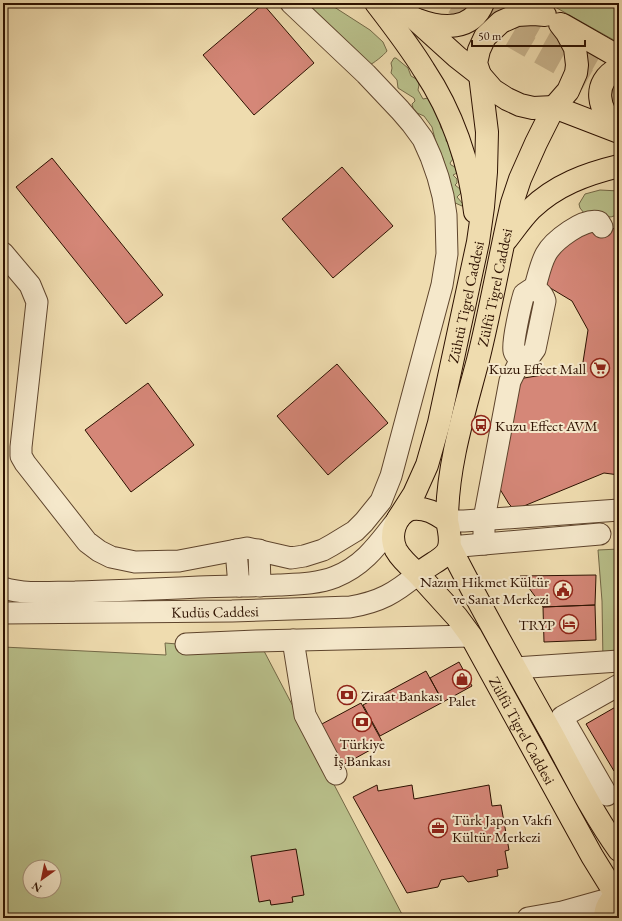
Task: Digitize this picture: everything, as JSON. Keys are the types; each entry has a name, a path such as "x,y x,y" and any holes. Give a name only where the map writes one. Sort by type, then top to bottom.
{"main road":[{"path":"376,3 425,71 444,105 460,143 468,173 478,240"},
{"path":"390,3 416,19 457,57 480,75 488,86 498,94 514,102 533,108 554,107 619,131"},
{"path":"416,19 436,26 452,26 462,24 472,19 479,11 483,3"},
{"path":"525,3 552,20 619,57"},
{"path":"480,75 476,63 479,50 485,37 494,27 517,15 534,14 552,20 568,33 575,48 577,65 574,78 568,91 554,107"},
{"path":"619,68 605,78 601,85 600,92 601,103 607,116 619,131"},
{"name":"Zühtü Tigrel Caddesi","path":"398,519 420,482 429,458 439,423 478,240 485,186 487,132 480,75"},
{"name":"Zülfü Tigrel Caddesi","path":"447,521 448,487 453,461 512,203 520,179 554,107"},
{"path":"502,246 530,210 548,195 578,178 619,166"},
{"path":"415,508 432,511 447,521 451,540 450,547 435,563 418,574 407,564 396,549 393,535 398,519 407,511 415,508"},
{"name":"Zülfü Tigrel Caddesi","path":"450,547 515,668 606,796 608,835 619,850"},
{"name":"Zülfü Tigrel Caddesi","path":"418,574 457,617 471,636 592,856 613,901"}],"street":[{"path":"3,253 30,285 37,302 21,456 87,542 111,557 123,560 150,562 179,561 247,548 291,558 304,556 322,550 355,531 372,513 380,501 391,476 442,286 447,254 446,221 443,196 434,164 423,139 400,110 378,86 290,3"},
{"path":"534,290 545,256 550,248 576,227 594,221 599,222 602,227"},
{"path":"534,290 544,296 545,301 535,350 530,356 517,356 514,348 524,294 527,291 534,290"},
{"path":"484,328 516,334"},
{"path":"484,544 484,519 510,380 522,357"},
{"path":"447,521 619,510"},
{"name":"Kudüs Caddesi","path":"3,588 13,591 41,592 260,586 320,582 349,570 363,560 375,549 398,519"},
{"path":"450,547 600,534"},
{"path":"236,550 239,586"},
{"path":"259,550 260,586"},
{"name":"Kudüs Caddesi","path":"3,613 232,611 350,606 365,604 385,598 418,574"},
{"path":"186,644 471,636"},
{"path":"293,640 305,715 336,774"},
{"path":"515,668 619,661"},
{"path":"606,796 562,717 619,685"},
{"path":"528,918 613,901"}],"green space":[{"path":"300,3 328,3 370,30 383,42 387,51 369,65"},
{"path":"548,3 619,3 619,43"},
{"path":"394,58 408,68 411,76 418,80 418,90 423,99 428,98 431,102 438,116 441,128 447,135 446,141 449,145 453,159 450,163 455,167 457,173 453,175 457,179 457,183 455,185 460,189 461,193 457,197 463,204 462,206 453,202 443,158 438,151 432,127 424,116 417,113 413,108 412,104 415,101 414,98 398,88 397,80 391,73 391,63"},
{"path":"600,190 619,191 619,214 611,217 584,213 580,208 579,204 585,194"},
{"path":"619,549 619,661 603,662 602,601 598,550"},
{"path":"165,643 264,651 404,918 3,918 3,647 166,655"}],"building":[{"path":"263,4 314,63 254,115 203,55"},
{"path":"52,158 163,295 126,324 16,187"},
{"path":"342,167 393,226 333,278 282,219"},
{"name":"Kuzu Effect Mall","path":"602,228 619,229 619,475 604,473 519,508 512,507 498,486 518,379 579,369 583,362 588,330 572,301 542,283 568,235"},
{"path":"337,364 388,423 328,475 277,416"},
{"path":"148,383 194,445 131,492 85,430"},
{"name":"Nazım Hikmet Kültür ve Sanat Merkezi","path":"596,575 595,605 543,607 520,576"},
{"name":"TRYP","path":"595,605 596,640 544,642 543,607"},
{"path":"459,662 472,686 443,702 430,678"},
{"path":"426,671 443,702 380,736 363,705"},
{"path":"361,703 383,743 343,765 320,725"},
{"path":"619,705 619,768 614,771 586,724"},
{"name":"Türk Japon Vakfı Kültür Merkezi","path":"377,785 378,791 412,785 414,799 489,785 492,806 501,805 509,850 505,851 508,868 497,870 498,876 468,882 463,876 441,880 438,887 407,893 353,797"},
{"path":"296,849 304,895 292,897 293,902 271,905 270,900 259,902 251,856"}],"tunnel":[{"path":"454,3 619,97"},
{"path":"491,3 619,75"}],"place":[{"name":"Kuzu Effect Mall","path":"600,368"},
{"name":"Kuzu Effect AVM","path":"481,425"},
{"name":"Nazım Hikmet Kültür ve Sanat Merkezi","path":"563,590"},
{"name":"TRYP","path":"569,624"},
{"name":"Palet","path":"462,679"},
{"name":"Ziraat Bankası","path":"347,695"},
{"name":"Türkiye İş Bankası","path":"362,722"},
{"name":"Türk Japon Vakfı Kültür Merkezi","path":"438,828"}]}
